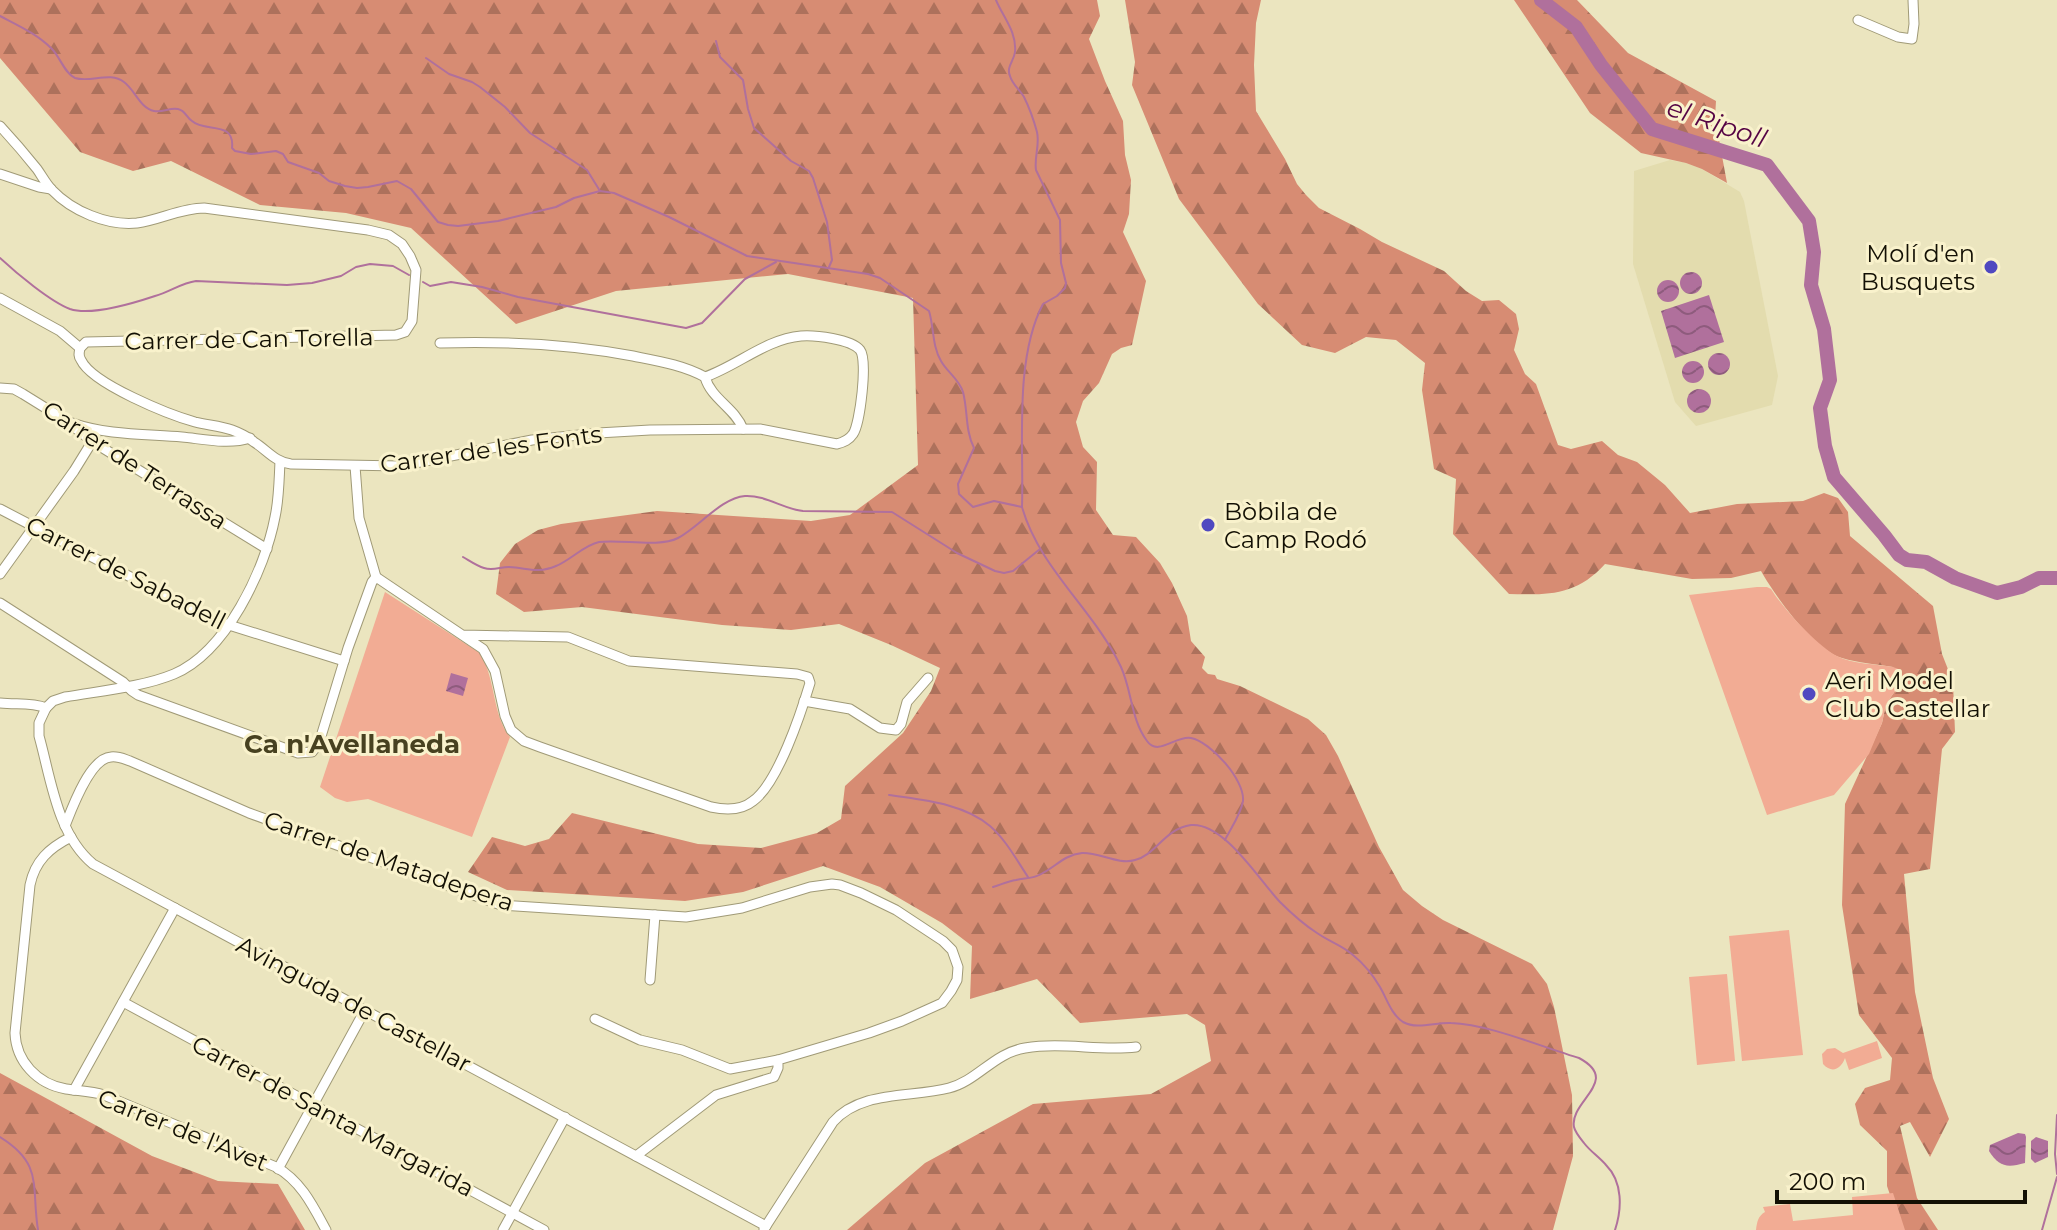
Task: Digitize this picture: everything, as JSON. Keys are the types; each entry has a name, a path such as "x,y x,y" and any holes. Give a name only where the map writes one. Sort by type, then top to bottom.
{"street":[{"path":"1858,20 1895,36 1912,39 1913,0"},
{"name":"Carrer de Can Torella","path":"0,126 51,189 70,205 96,217 115,222 148,221 204,208 380,232 402,244 416,270 412,321 405,332 396,335 82,344 79,356 83,364 99,378 131,397 180,417 250,438 280,462"},
{"path":"0,174 51,189"},
{"path":"0,298 60,331 80,348"},
{"name":"Carrer de les Fonts","path":"280,462 400,466 505,445 650,430 774,430 837,444 849,439 856,427 864,365 861,351 853,345 832,339 798,336 779,341 705,377"},
{"path":"440,343 513,342 591,348 679,366 705,377 709,388 738,418 743,429"},
{"name":"Carrer de Terrassa","path":"0,388 14,389 23,394 93,442 267,549"},
{"path":"65,420 97,430 232,441 250,438"},
{"path":"0,574 93,442 97,430"},
{"path":"0,703 46,708 53,701 65,697 163,678 190,665 214,643 227,625 247,593 267,549 278,500 280,462"},
{"path":"355,466 359,518 376,577 393,591 483,649 495,671 507,724 517,737 720,809 738,808 752,802 772,776 810,686 810,680 805,675 629,661 568,637 462,635"},
{"name":"Carrer de Sabadell","path":"0,509 227,625 344,661"},
{"path":"0,603 138,695 298,753 309,753 319,743 344,661 376,577"},
{"path":"483,649 487,636"},
{"path":"804,701 850,709 880,728 896,730 901,724 907,702 928,678"},
{"path":"0,711 13,705"},
{"name":"Avinguda de Castellar","path":"46,708 40,718 39,736 65,826 79,850 93,864 565,1117 764,1228"},
{"name":"Carrer de Matadepera","path":"65,826 89,776 99,762 113,756 249,813 501,905 686,917 742,908 810,887 835,885 861,893 896,910 952,950 958,967 957,980 942,1003 869,1033 778,1060 774,1077 716,1095 636,1156"},
{"name":"Carrer de l'Avet","path":"71,837 48,851 32,873 15,1033 17,1049 27,1067 52,1084 104,1095 278,1169 304,1192 326,1230"},
{"path":"74,1090 175,908"},
{"path":"650,980 655,915"},
{"name":"Carrer de Santa Margarida","path":"123,1002 544,1230"},
{"path":"278,1169 365,1010"},
{"path":"595,1019 640,1040 682,1050 730,1069 778,1060"},
{"path":"764,1228 833,1122 853,1106 953,1087 998,1058 1023,1048 1057,1045 1136,1047"},
{"path":"503,1230 565,1117"}],"shaded area":[{"path":"1670,160 1702,169 1740,192 1778,376 1772,405 1696,426 1675,402 1633,264 1634,171"},
{"name":"Aeri Model Club Castellar","path":"1757,587 1771,589 1801,626 1837,656 1901,670 1900,684 1886,704 1869,754 1834,795 1767,815 1689,595"},
{"path":"385,592 480,653 489,674 500,718 510,737 472,837 368,799 347,802 320,787"},
{"path":"1789,930 1803,1055 1742,1061 1729,936"},
{"path":"1727,974 1735,1061 1697,1065 1689,977"},
{"path":"1877,1041 1882,1058 1849,1070 1845,1058 1836,1069 1823,1064 1822,1054 1827,1049 1835,1048 1843,1053"},
{"path":"1893,1193 1905,1230 1756,1230 1758,1220 1765,1212 1763,1207 1790,1204 1793,1221 1853,1215 1852,1197"}],"green space":[{"path":"0,0 1097,0 1100,16 1089,39 1123,121 1125,155 1131,180 1129,214 1123,232 1146,281 1132,345 1112,354 1099,383 1083,401 1076,422 1083,447 1097,462 1096,510 1113,535 1136,537 1160,563 1187,616 1191,641 1205,657 1202,668 1208,674 1308,719 1326,735 1403,890 1443,920 1532,964 1547,984 1572,1095 1573,1156 1553,1230 847,1230 925,1163 1033,1104 1151,1094 1211,1061 1205,1025 1187,1014 1080,1023 1037,979 970,999 972,946 942,923 880,887 823,866 743,892 685,901 507,890 468,872 492,837 525,846 549,839 572,813 698,844 761,848 817,833 841,819 845,786 903,733 931,691 940,668 839,624 791,630 722,625 582,607 524,612 496,594 500,563 515,544 538,530 561,524 657,511 811,521 850,515 918,465 913,298 788,274 616,291 516,324 411,228 346,213 260,205 171,161 133,171 80,152 0,58"},
{"path":"1125,0 1261,0 1256,23 1254,65 1256,111 1297,184 1319,208 1444,271 1482,301 1499,300 1516,314 1519,329 1514,350 1525,374 1536,384 1558,445 1571,449 1602,441 1618,455 1637,462 1665,485 1690,513 1737,504 1803,501 1824,493 1838,498 1848,512 1850,536 1933,606 1942,654 1953,682 1955,732 1942,749 1930,869 1904,874 1915,992 1933,1078 1949,1119 1930,1157 1910,1122 1900,1126 1917,1198 1938,1230 1902,1230 1887,1186 1887,1151 1860,1125 1855,1104 1865,1088 1890,1080 1892,1058 1859,1015 1842,905 1845,804 1882,723 1886,704 1900,684 1893,667 1848,660 1820,645 1796,621 1761,571 1731,578 1692,579 1605,564 1594,575 1572,588 1549,593 1509,594 1453,534 1456,479 1434,469 1422,390 1425,363 1396,340 1366,337 1335,353 1302,345 1258,304 1179,199 1132,85 1135,62"},
{"path":"1514,0 1577,0 1628,53 1716,101 1715,118 1727,183 1686,163 1641,153 1590,113"},
{"path":"0,1073 152,1156 218,1181 278,1184 305,1230 0,1230"}],"water":[{"path":"1691,272 1699,275 1702,283 1699,291 1691,294 1683,291 1680,283 1683,275"},
{"path":"1668,280 1676,283 1679,291 1676,299 1668,302 1660,299 1657,291 1660,283"},
{"path":"1709,295 1724,342 1675,358 1661,311"},
{"path":"1719,353 1727,356 1730,364 1727,372 1719,375 1711,372 1708,364 1711,356"},
{"path":"1693,361 1701,364 1704,372 1701,380 1693,383 1685,380 1682,372 1685,364"},
{"path":"1699,389 1708,392 1711,401 1708,410 1699,413 1690,410 1687,401 1690,392"},
{"path":"451,673 468,678 463,696 446,691"},
{"path":"2018,1133 2026,1137 2025,1163 2008,1166 2000,1163 1989,1151 1990,1145"},
{"path":"2036,1137 2048,1141 2048,1157 2035,1163 2031,1159 2031,1141"}],"waterway":[{"path":"996,0 1014,38 1015,52 1010,76 1024,97 1037,132 1036,170 1060,220 1061,263 1066,283 1057,296 1043,304 1028,350 1022,403 1022,507 1041,550 1097,627 1121,667 1138,724 1147,741 1156,747 1191,738 1217,754 1233,773 1243,801 1225,840"},
{"name":"el Ripoll","path":"1541,0 1576,27 1601,65 1652,129 1767,165 1809,221 1814,252 1811,285 1824,329 1830,380 1820,408 1825,446 1834,477 1899,555 1907,560 1926,562 1955,578 1997,593 2021,587 2039,578 2057,578"},
{"path":"0,16 46,44 75,78 119,79 149,109 178,109 198,124 224,130 232,139 235,151 251,154 276,151 283,154 288,162 345,186 368,187 397,181 411,189 438,222 448,225 498,221 556,207 600,191 614,193 669,217 747,256 880,278 929,311 938,355 963,392 974,448 958,484 959,494 973,507 994,501 1022,507"},
{"path":"716,41 720,57 743,80 754,128 791,161 809,171 813,178 827,222 832,260 829,267"},
{"path":"426,58 449,74 480,87 530,133 587,170 600,191"},
{"path":"0,258 53,300 79,311 124,305 196,281 287,285 312,283 370,264 393,266 409,275"},
{"path":"423,282 430,286 451,282 482,287 518,297 686,328 702,323 745,279 776,262"},
{"path":"463,557 487,569 549,568 599,542 670,541 686,533 727,502 745,496 803,511 892,512 957,553 1004,573 1013,571 1040,549"},
{"path":"889,795 955,807 979,818 1001,837 1028,877"},
{"path":"993,887 1036,876 1075,854 1135,860 1182,827 1203,827 1216,833 1240,854 1293,914 1361,962 1392,1011 1403,1022 1481,1027 1579,1058 1591,1067 1596,1075 1595,1083 1579,1108 1574,1127 1582,1141 1616,1179 1620,1205 1615,1230"},
{"path":"2057,1115 2057,1174"},
{"path":"0,1137 14,1147 30,1167 38,1230"},
{"path":"2042,1230 2057,1177"}],"place":[{"name":"Molí d'en Busquets","path":"1991,267"},
{"name":"Bòbila de Camp Rodó","path":"1208,525"},
{"name":"Aeri Model Club Castellar","path":"1809,694"}],"district":[{"name":"Ca n'Avellaneda","path":"352,744"}]}
